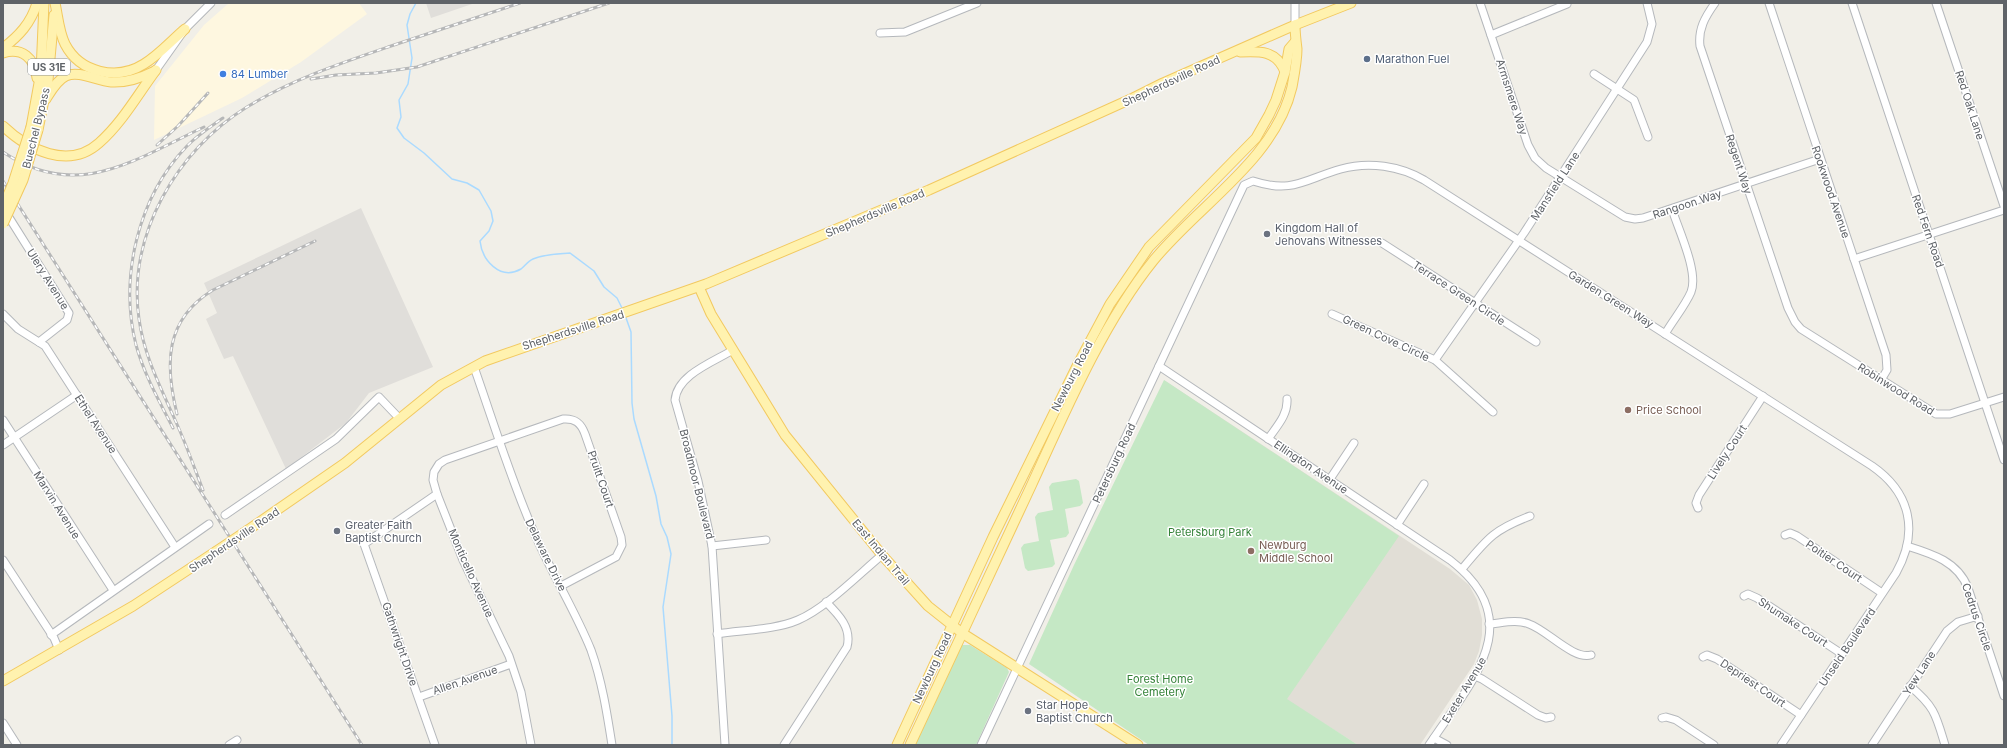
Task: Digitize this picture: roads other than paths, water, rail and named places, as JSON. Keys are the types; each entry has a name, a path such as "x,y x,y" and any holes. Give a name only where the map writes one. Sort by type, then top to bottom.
{"main road":[{"path":"3,48 27,25 37,3"},
{"name":"Buechel Bypass","path":"3,224 23,180 34,128 43,52 44,3"},
{"path":"54,3 61,32 68,48 76,59 86,66 107,73 122,73 139,67 149,61 186,29"},
{"name":"Buechel Bypass","path":"3,207 44,100 53,37 54,3"},
{"name":"Shepherdsville Road","path":"3,681 59,650 151,595 328,476 442,385 474,367 514,349 630,312 699,287 929,190 1230,53 1351,3"},
{"name":"Newburg Road","path":"910,745 1090,363 1126,300 1162,250 1256,154 1277,125 1284,110 1292,85 1297,49 1295,42 1295,25"},
{"name":"Newburg Road","path":"897,745 952,626 1079,362 1110,304 1149,247 1256,138 1269,116 1285,72 1289,49 1295,42"},
{"path":"3,53 17,51 25,54 31,59 36,70 38,93"},
{"path":"1230,53 1258,51 1268,53 1278,59 1285,72"},
{"path":"44,100 58,82 68,75 79,75 107,82 118,82 136,79 156,70"},
{"path":"3,126 23,142 48,154 67,156 89,150 99,143 112,130 156,70"},
{"name":"East Indian Trail","path":"699,287 711,314 785,435 882,555 928,606 962,633 1018,667 1138,745"}],"street":[{"path":"156,70 186,29 212,3"},
{"path":"880,33 905,32 977,3"},
{"path":"1295,3 1295,25"},
{"name":"Armsmere Way","path":"1480,3 1531,152 1538,162 1561,177"},
{"name":"Mansfield Lane","path":"1435,360 1561,177 1649,38 1652,24 1647,3"},
{"name":"Regent Way","path":"1715,3 1702,25 1699,36 1700,46 1788,308 1797,325"},
{"name":"Rookwood Avenue","path":"1769,3 1886,355 1887,370 1881,380"},
{"name":"Red Fern Road","path":"1852,3 2004,460"},
{"name":"Red Oak Lane","path":"1936,3 2004,206"},
{"path":"1491,34 1567,4"},
{"path":"1594,74 1617,88 1636,103 1648,137"},
{"name":"Rangoon Way","path":"1561,177 1621,215 1631,219 1643,218 1672,209 1820,159"},
{"name":"Garden Green Way","path":"1248,182 1253,181 1268,186 1292,186 1352,166 1394,168 1403,170 1424,180 1763,396 1888,478 1899,492 1906,508 1910,527 1907,546"},
{"name":"Petersburg Road","path":"981,745 1244,185 1248,182"},
{"name":"Ulery Avenue","path":"3,207 69,313 67,320 39,342"},
{"path":"1665,334 1691,292 1694,279 1672,209"},
{"path":"1854,259 2004,210"},
{"name":"Terrace Green Circle","path":"1382,243 1536,342"},
{"name":"Ethel Avenue","path":"3,314 14,326 39,342 49,352 175,547"},
{"name":"Green Cove Circle","path":"1332,314 1435,360 1492,412"},
{"name":"Robinwood Road","path":"1797,325 1928,410 1941,416 2004,396"},
{"name":"Broadmoor Boulevard","path":"725,745 712,546 698,481 675,400 676,394 683,380 733,350"},
{"name":"Ellington Avenue","path":"1159,366 1330,479 1462,569"},
{"name":"Delaware Drive","path":"474,367 533,531 561,586 591,651 599,678 612,745"},
{"path":"3,445 77,395"},
{"name":"Lively Court","path":"1698,508 1696,503 1699,495 1763,396"},
{"path":"225,515 336,440 379,397 399,418"},
{"path":"1268,439 1285,414 1288,406 1287,399"},
{"name":"Marvin Avenue","path":"3,420 113,590"},
{"name":"Pruitt Court","path":"500,441 563,420 574,420 583,426 621,537 622,545 616,557 561,586"},
{"name":"Monticello Avenue","path":"500,441 442,462 437,467 433,476 437,494 463,560 503,643 511,664 520,692 531,745"},
{"path":"1330,479 1354,443"},
{"path":"1397,525 1424,484"},
{"name":"Gathwright Drive","path":"435,745 364,544 437,494"},
{"path":"1462,569 1492,534 1507,525 1530,516"},
{"path":"52,635 113,590 209,524"},
{"name":"Poitier Court","path":"1785,535 1790,533 1797,536 1882,593"},
{"path":"712,546 766,540"},
{"name":"Unseld Boulevard","path":"1781,745 1901,565 1907,546"},
{"name":"Cedrus Circle","path":"1907,546 1933,555 1957,569 1966,581 2004,696"},
{"path":"717,634 790,623 808,615 826,602 882,555"},
{"path":"3,560 52,635 59,650"},
{"name":"Exeter Avenue","path":"1429,745 1475,676 1485,657 1489,637 1487,609 1482,594 1476,584 1462,569"},
{"name":"Shumake Court","path":"1744,596 1748,594 1757,598 1842,654"},
{"path":"784,745 847,647 849,639 846,626 826,602"},
{"name":"Yew Lane","path":"1872,745 1947,631 1958,622 1978,616"},
{"path":"1489,624 1526,623 1536,626 1578,655 1591,655"},
{"name":"Depriest Court","path":"1703,657 1707,655 1717,659 1801,715"},
{"name":"Allen Avenue","path":"419,697 511,664"},
{"path":"1475,676 1538,715 1551,717"},
{"path":"1910,686 1926,699 1932,707 1946,745"},
{"path":"1662,718 1666,717 1676,720 1714,745"},
{"path":"3,723 17,745"},
{"path":"1434,738 1446,745"},
{"path":"230,745 237,740"}],"waterway":[{"path":"416,3 410,14 407,25 412,58 408,84 399,100 401,117 397,128 404,138 424,153 452,179 467,183 479,190 491,211 493,221 489,231 480,241 481,248 484,255 493,267 506,272 513,272 521,269 530,261 538,257 552,254 570,253 594,271 604,287 617,298 623,310"},
{"path":"625,315 631,332 632,403 634,419 656,496 661,524 667,537 671,554 663,607 672,716 672,745"}],"railway":[{"path":"203,490 149,359 141,333 139,319 137,288 141,256 149,226 162,198 179,171 199,146 222,125 247,107 281,88 352,59 520,3"},
{"path":"311,79 336,75 376,73 417,67 609,3"},
{"path":"157,145 178,126 208,93"},
{"path":"173,428 157,398 139,356 136,345 131,319 130,292 132,266 137,239 145,213 156,189 170,166 187,146 223,118"},
{"path":"3,152 30,167 56,174 81,175 105,171 129,163 204,127"},
{"path":"3,181 362,745"},
{"path":"177,414 173,396 170,361 172,345 177,329 185,315 197,302 213,290 315,241"}],"place":[{"name":"Marathon Fuel","path":"1367,59"},
{"name":"84 Lumber","path":"223,74"},
{"name":"Kingdom Hall of Jehovahs Witnesses","path":"1267,234"},
{"name":"Price School","path":"1628,410"},
{"name":"Greater Faith Baptist Church","path":"337,531"},
{"name":"Newburg Middle School","path":"1251,551"},
{"name":"Star Hope Baptist Church","path":"1028,711"}],"park label":[{"name":"Petersburg Park","path":"1210,532"},
{"name":"Forest Home Cemetery","path":"1160,685"}]}
